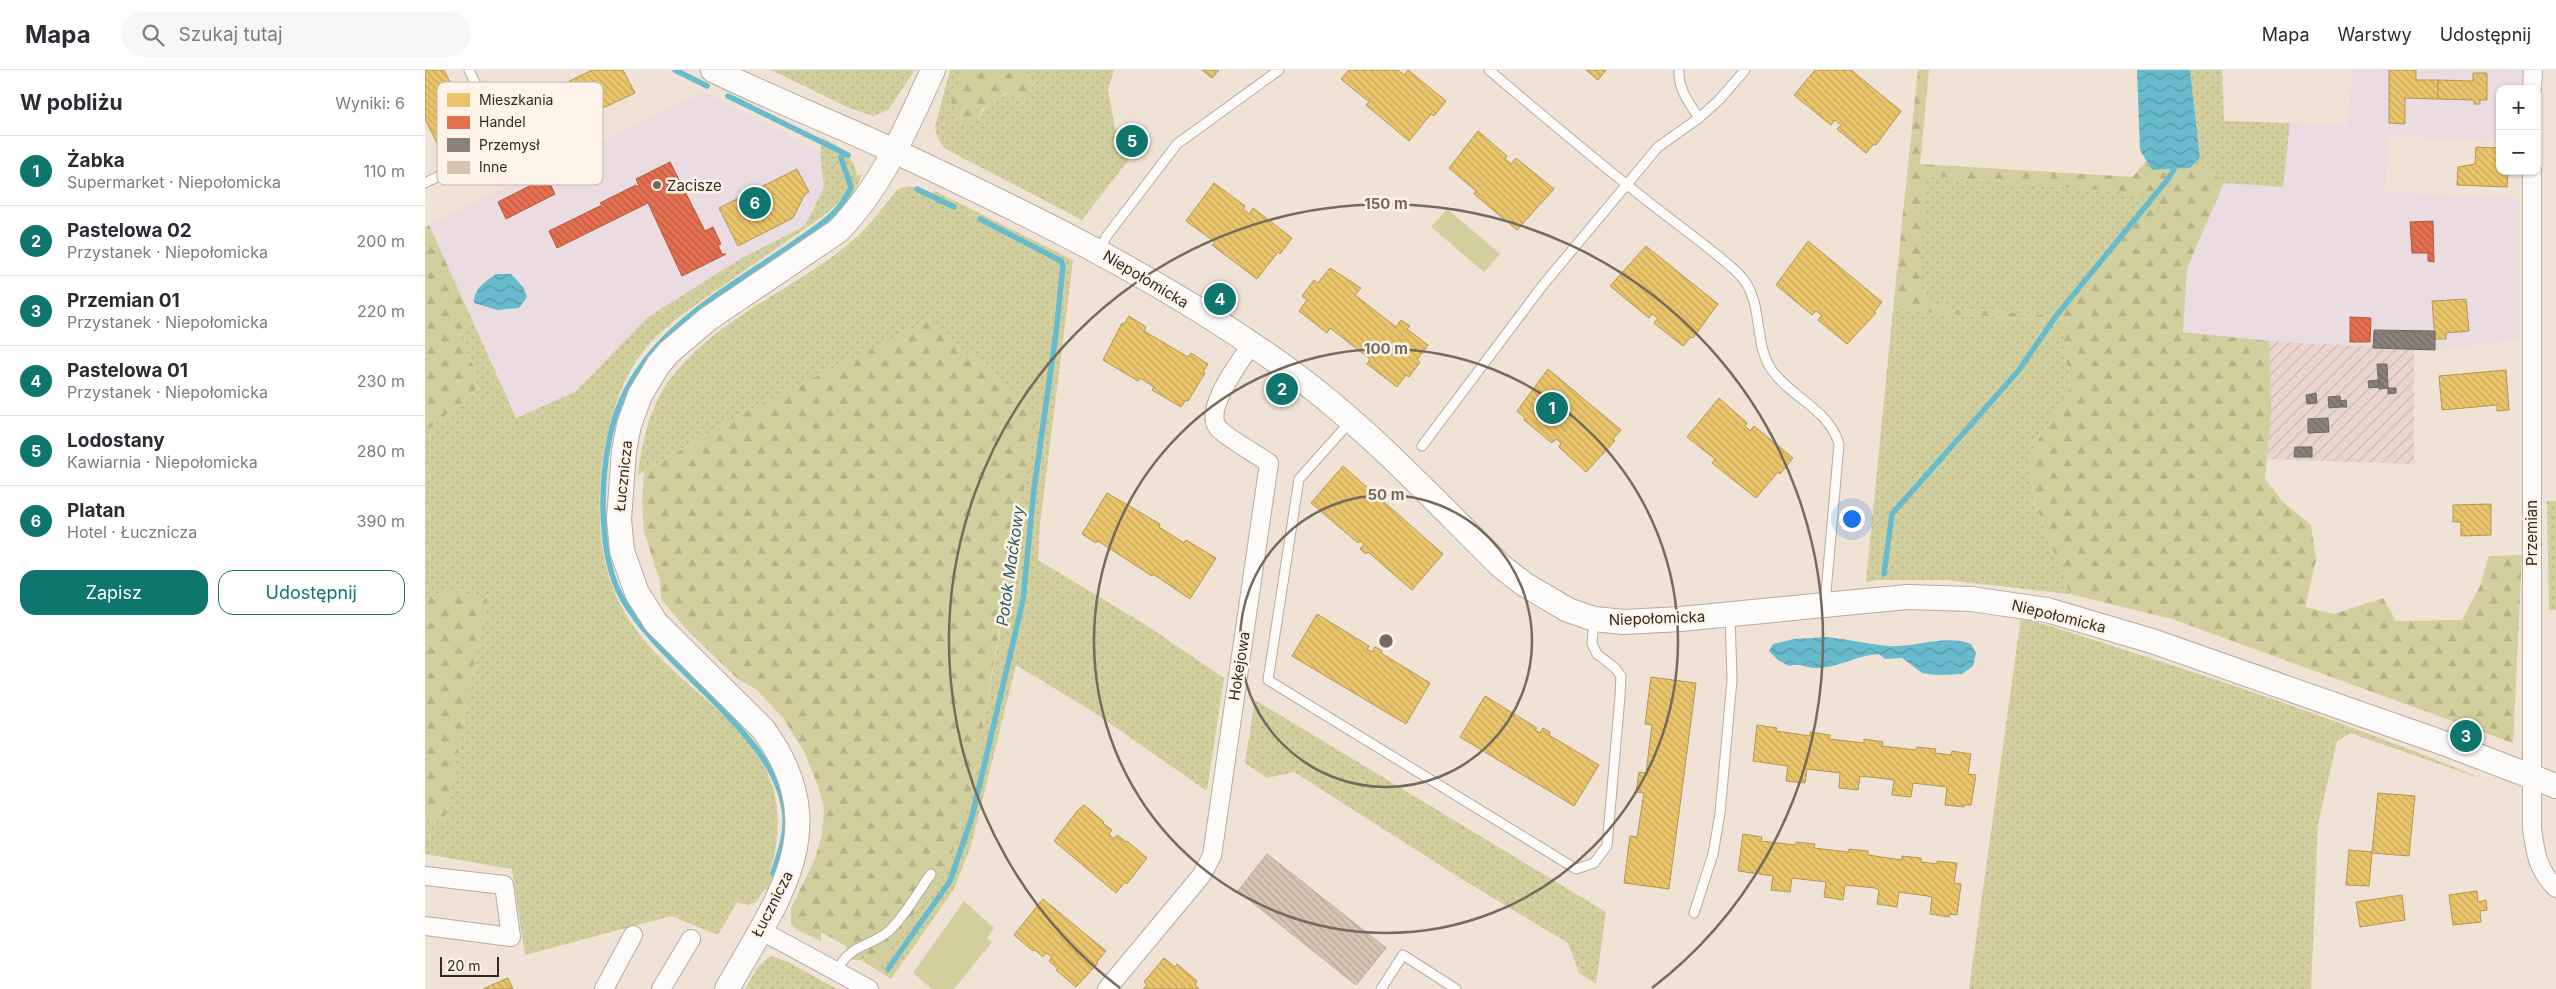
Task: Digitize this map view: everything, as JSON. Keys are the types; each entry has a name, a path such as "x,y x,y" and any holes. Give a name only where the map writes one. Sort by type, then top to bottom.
{"main road":[{"name":"Niepołomicka","path":"713,70 894,151 1099,252 1191,305 1289,370 1352,420 1503,567 1524,584 1568,610 1594,619 1632,622 1907,597 1971,599 2047,610 2152,641 2533,776 2556,786"},
{"name":"Łucznicza","path":"727,989 789,875 798,839 796,798 777,748 763,729 656,623 637,593 622,551 619,519 624,451 629,425 640,395 658,365 669,352 708,319 838,232 859,210 881,177 933,70"}],"street":[{"path":"2532,85 2533,70"},
{"name":"Przemian","path":"2532,175 2532,828 2535,856 2546,879 2556,888"},
{"name":"Hokejowa","path":"1107,989 1201,876 1212,856 1269,464 1218,428 1213,415 1218,398 1251,345"},
{"path":"425,876 504,885 511,937 425,926"},
{"path":"760,930 869,989"},
{"path":"604,989 633,935"},
{"path":"661,989 691,939"}],"lane":[{"path":"469,70 475,82"},
{"path":"1099,252 1106,237 1177,144 1279,70"},
{"path":"1489,70 1738,273 1755,301 1766,359 1770,368 1783,382 1823,415 1836,433 1839,444 1825,604"},
{"path":"1679,70 1679,79 1685,97 1699,118"},
{"path":"1422,446 1543,285 1658,147 1699,118 1719,100 1745,70"},
{"path":"425,183 437,177"},
{"path":"1352,420 1299,479 1268,680 1576,869 1594,863 1607,846 1620,696 1621,676 1615,668 1597,654 1592,644 1594,619"},
{"path":"1694,913 1713,854 1719,813 1732,680 1730,614"},
{"path":"837,970 845,956 891,929 931,874"},
{"path":"1381,989 1403,955 1456,989"}],"shaded area":[{"path":"2353,70 2523,70 2523,85 2496,85 2496,142 2388,135 2385,192 2519,199 2520,339 2435,350 2269,341 2183,333 2187,268 2224,183 2283,187 2290,123 2347,125"},
{"path":"704,92 820,152 824,187 805,226 740,259 648,317 575,392 516,419 429,225 512,185 603,185 603,141"},
{"path":"2269,341 2414,349 2414,464 2266,459 2271,409"}],"green space":[{"path":"771,70 915,70 888,110 873,116 847,107"},
{"path":"950,70 963,70 960,76 957,96 961,123 977,121 981,113 993,101 1033,86 1025,70 1114,70 1108,90 1115,128 1127,144 1137,149 1082,220 944,148 937,136 935,127"},
{"path":"963,70 1025,70 1033,87 1023,98 1006,93 982,109 977,121 964,126 951,102"},
{"path":"1918,70 1929,70 1920,164 2133,177 2146,161 2152,170 2190,168 2193,165 2216,176 2224,183 2187,268 2183,332 2269,341 2271,409 2265,479 2283,502 2311,525 2316,560 2305,607 2334,614 2383,598 2396,621 2462,620 2480,586 2489,556 2522,555 2513,743 2172,619 2070,594 2039,513 2034,505 2029,455 2070,388 2062,322 1893,310","holes":["1926,176 2115,191 2138,195 2150,201 2056,316 1937,307 1919,290"]},
{"path":"2190,70 2222,70 2224,121 2290,123 2283,187 2224,183 2216,176 2193,165 2200,158"},
{"path":"823,138 845,152 853,161 857,175 862,175 849,203 842,199 826,214 669,325 650,343 631,370 617,400 608,432 600,481 603,552 612,586 619,602 642,638 670,668 730,722 754,750 771,783 778,823 770,872 776,875 769,891 765,889 756,902 748,905 737,902 718,935 671,916 525,955 512,869 425,854 425,819 445,819 487,599 452,592 425,595 425,432 475,391 476,371 458,337 464,328 473,322 516,418 575,392 648,317 740,259 805,226 824,187 820,152"},
{"path":"1925,176 2115,191 2138,195 2150,201 2056,316 1937,307 1919,290"},
{"path":"909,186 931,193 935,191 1073,260 1040,524 1038,560 1146,625 1224,678 1207,791 1092,711 1016,665 971,846 954,889 891,979 861,960 853,960 846,946 881,965 901,931 947,870 972,789 1019,523 930,320 739,415 638,475 650,417 658,399 674,374 695,352 719,332 850,243 869,224 898,189"},
{"path":"1447,209 1500,254 1484,272 1431,227"},
{"path":"429,225 473,322 464,328 458,337 476,371 475,391 425,432 425,227"},
{"path":"1893,310 2062,322 2070,388 2029,455 2034,505 2039,513 2070,594 1946,580 1879,580 1866,582"},
{"path":"930,320 1037,413 972,789 947,870 901,931 881,966 821,932 821,941 797,930 791,924 791,908 815,859 822,835 824,808 818,786 805,753 783,718 756,689 739,680 686,629 661,599 660,581 644,532 642,502 644,472 739,415"},
{"path":"2547,501 2556,501 2556,610 2549,610"},
{"path":"452,592 487,599 445,819 425,819 425,595"},
{"path":"2021,617 2197,673 2313,713 2485,780 2350,733 2337,741 2318,824 2311,989 1969,989"},
{"path":"1255,700 1606,912 1596,984 1579,973 1568,943 1465,881 1294,772 1267,778 1245,763"},
{"path":"964,901 994,928 987,938 992,942 954,989 932,989 913,973"},
{"path":"770,956 788,962 837,989 745,989 757,968"}],"water":[{"path":"2137,70 2190,70 2200,158 2190,168 2152,170 2140,150"},
{"path":"496,274 511,274 523,287 527,297 519,308 497,310 474,303 478,289"},
{"path":"1827,637 1888,646 1951,640 1961,641 1971,644 1976,653 1973,666 1962,674 1937,675 1922,673 1902,658 1885,659 1879,654 1832,666 1812,668 1800,665 1789,666 1778,660 1769,651 1773,644 1794,639"}],"building: Mieszkania":[{"path":"425,70 444,70 450,82 437,82 437,143 425,119"},
{"path":"592,70 623,70 635,93 603,108 603,82 568,82"},
{"path":"1202,70 1219,70 1212,78"},
{"path":"1349,70 1398,70 1404,75 1408,70 1446,101 1434,116 1431,114 1409,141 1366,105 1369,102 1341,79"},
{"path":"1586,70 1606,70 1598,80"},
{"path":"1815,70 1851,70 1901,111 1876,145 1874,144 1866,153 1837,129 1841,125 1835,120 1831,125 1794,95"},
{"path":"2389,70 2416,70 2416,80 2438,80 2438,99 2405,98 2405,124 2389,123"},
{"path":"2473,73 2487,73 2487,100 2480,100 2480,104 2474,104 2474,100 2438,99 2438,80 2473,81"},
{"path":"1478,131 1507,156 1505,159 1511,164 1516,158 1554,189 1517,230 1474,194 1476,191 1449,168"},
{"path":"2476,147 2496,148 2496,175 2508,175 2507,187 2457,185 2458,167 2475,164"},
{"path":"797,169 809,192 805,194 793,218 738,246 719,208"},
{"path":"1214,183 1245,206 1243,209 1249,214 1253,208 1292,238 1280,254 1278,252 1257,279 1212,245 1215,242 1186,221"},
{"path":"1808,241 1882,302 1874,312 1876,313 1847,344 1818,320 1822,315 1816,311 1812,315 1776,285"},
{"path":"1646,246 1718,304 1693,338 1691,337 1683,346 1654,323 1658,318 1652,314 1649,318 1610,286"},
{"path":"1330,268 1361,288 1355,295 1396,327 1401,320 1410,326 1407,329 1428,345 1417,360 1420,362 1409,377 1406,375 1397,387 1367,364 1370,359 1330,328 1327,333 1299,311 1307,300 1302,296 1314,280 1318,283"},
{"path":"2466,299 2469,331 2446,333 2446,339 2435,339 2432,301"},
{"path":"1129,316 1146,327 1144,331 1188,357 1191,353 1208,364 1203,372 1205,373 1188,401 1186,400 1181,407 1152,390 1154,387 1140,378 1138,381 1103,360 1122,323 1124,324"},
{"path":"1548,369 1621,430 1613,439 1615,441 1586,472 1559,447 1561,443 1556,439 1552,443 1524,420 1525,418 1517,411"},
{"path":"2506,370 2509,410 2497,411 2497,405 2442,410 2439,376"},
{"path":"1719,398 1747,423 1745,426 1750,431 1754,426 1793,458 1780,474 1778,472 1756,498 1712,463 1715,459 1687,437"},
{"path":"1343,466 1443,554 1412,590 1368,552 1366,554 1360,549 1364,544 1360,541 1358,543 1311,503"},
{"path":"1107,493 1160,524 1159,527 1184,543 1186,540 1216,558 1190,599 1153,574 1152,576 1098,541 1096,543 1082,534"},
{"path":"2491,504 2491,535 2461,536 2461,522 2453,522 2453,505"},
{"path":"1317,614 1369,646 1367,649 1372,652 1375,647 1382,651 1381,653 1430,683 1406,724 1292,656"},
{"path":"1651,677 1696,683 1669,889 1624,883 1630,836 1637,837 1644,793 1636,792 1639,772 1646,773 1652,725 1645,724"},
{"path":"1485,696 1537,728 1535,730 1540,733 1543,728 1550,732 1549,735 1599,765 1574,806 1460,737"},
{"path":"1757,725 1777,728 1776,731 1810,736 1810,732 1830,735 1829,739 1864,743 1864,739 1883,742 1882,746 1916,750 1917,747 1936,749 1935,753 1951,755 1952,751 1971,754 1968,774 1976,775 1971,805 1964,805 1964,807 1945,805 1947,787 1913,783 1911,797 1892,795 1894,780 1887,779 1860,776 1858,790 1839,788 1840,773 1807,769 1805,783 1786,781 1788,766 1753,761"},
{"path":"2378,793 2415,796 2409,856 2372,853 2369,886 2346,885 2349,850 2372,852"},
{"path":"1084,805 1112,830 1109,834 1114,839 1117,835 1147,858 1127,884 1125,882 1116,893 1054,841"},
{"path":"1743,834 1762,837 1761,841 1795,845 1796,842 1815,844 1814,848 1849,852 1849,849 1868,851 1868,855 1902,860 1902,856 1921,858 1921,862 1937,864 1937,861 1957,863 1954,883 1961,884 1957,915 1950,914 1949,917 1930,914 1932,897 1899,892 1897,907 1877,904 1879,890 1875,888 1845,885 1843,900 1824,897 1826,882 1792,878 1790,892 1771,890 1773,876 1738,871"},
{"path":"2477,891 2478,902 2486,900 2487,910 2480,911 2481,922 2453,925 2449,895"},
{"path":"2402,895 2405,920 2360,927 2356,902"},
{"path":"1043,899 1106,951 1098,963 1076,987 1056,970 1058,969 1049,961 1052,957 1046,953 1043,957 1014,935"},
{"path":"1164,958 1175,967 1177,964 1197,981 1195,984 1199,989 1143,989 1147,985 1144,982"},
{"path":"508,978 513,989 483,989"}],"building: Handel":[{"path":"670,162 705,231 713,227 721,244 718,245 722,254 726,254 682,276 648,203 557,248 549,231 602,205 600,203 636,185 637,187 639,186 636,179"},
{"path":"531,185 551,185 555,194 506,219 498,202"},
{"path":"2433,221 2434,262 2428,261 2428,253 2412,253 2410,222"},
{"path":"2350,317 2371,318 2370,342 2350,342"}],"building: Przemysł":[{"path":"2374,330 2435,331 2435,350 2373,348"},
{"path":"2377,364 2387,364 2388,388 2379,389"},
{"path":"2378,380 2379,387 2369,388 2368,381"},
{"path":"2388,388 2396,388 2396,393 2388,394"},
{"path":"2316,393 2317,403 2307,404 2306,395"},
{"path":"2340,396 2341,407 2329,408 2328,397"},
{"path":"2346,400 2347,407 2341,407 2340,401"},
{"path":"2328,418 2329,432 2308,433 2308,419"},
{"path":"2295,447 2312,447 2312,457 2294,457"}],"building: Inne":[{"path":"1267,854 1386,948 1356,985 1238,891"}],"waterway":[{"name":"Potok Maćkowy","path":"675,70 707,86"},
{"name":"Potok Maćkowy","path":"728,96 848,155"},
{"path":"773,873 785,830 785,815 778,785 762,757 741,729 663,650 640,624 622,598 614,581 605,542 603,521 604,479 609,441 619,406 634,376 654,349 678,325 733,284 808,234 840,206 851,187 841,158 843,153"},
{"path":"1884,574 1892,514 2019,370 2056,316 2168,179 2174,169"},
{"name":"Potok Maćkowy","path":"917,189 954,207"},
{"name":"Potok Maćkowy","path":"888,969 950,881 972,817 1023,600 1034,489 1056,333 1063,266 1061,261 980,219"}],"place":[{"name":"Lodostany","path":"1132,141"},
{"name":"Zacisze","path":"657,185"},
{"name":"Platan","path":"755,203"},
{"name":"Pastelowa 01","path":"1220,299"},
{"name":"Pastelowa 02","path":"1282,389"},
{"name":"Żabka","path":"1552,408"},
{"name":"Przemian 01","path":"2466,736"}]}
